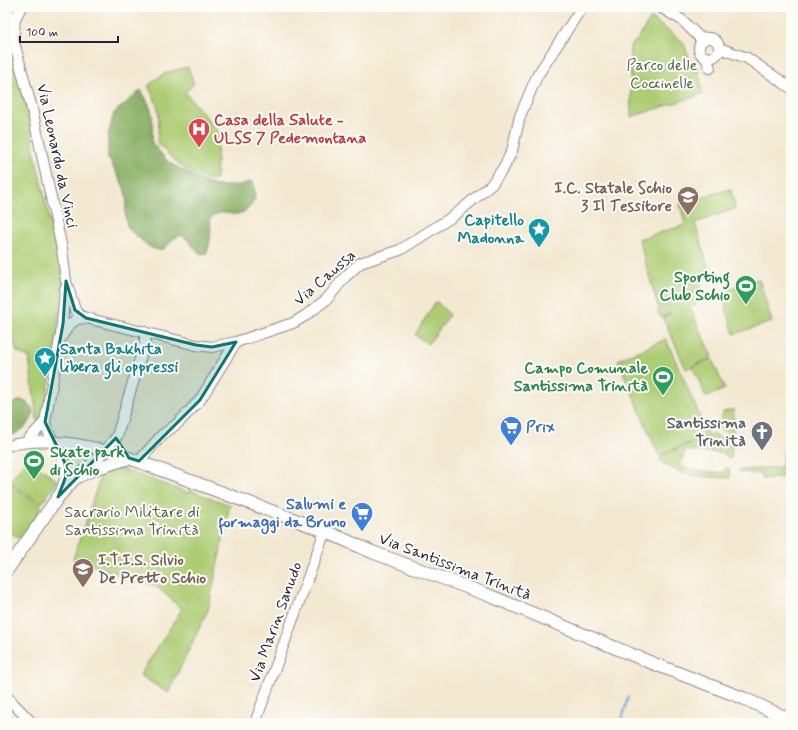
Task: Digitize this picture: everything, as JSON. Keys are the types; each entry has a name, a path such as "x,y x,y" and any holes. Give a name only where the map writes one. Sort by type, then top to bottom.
{"main road":[{"path":"7,570 58,498 75,478 94,469 134,459"},
{"name":"Via Santissima Trinità","path":"134,459 325,531 372,552 488,595 652,663 743,698 791,720"}],"street":[{"name":"Via Leonardo da Vinci","path":"13,38 15,19 21,7"},
{"name":"Via Caussa","path":"86,318 196,345 212,347 236,342 293,323 305,316 327,299 345,277 360,263 400,250 455,215 491,185 512,151 520,116 537,76 582,7"},
{"path":"660,7 690,27 714,53"},
{"name":"Via Leonardo da Vinci","path":"7,16 32,108 62,249 66,281 75,310 79,315 86,318"},
{"path":"690,27 699,37 715,40 714,53"},
{"path":"708,38 701,43 714,53 747,58 791,88"},
{"name":"Via Leonardo da Vinci","path":"45,422 60,339 66,281"},
{"path":"60,339 69,325 77,320 86,318"},
{"path":"75,478 106,450 117,436 145,342 145,334 143,331"},
{"path":"117,436 120,445 134,459 178,423 200,400 236,342"},
{"path":"26,442 45,422 52,441 59,450 65,463 66,476 58,498"},
{"name":"Via Santissima Trinità","path":"7,446 26,442 52,441 106,450 134,459"},
{"name":"Via Marin Sanudo","path":"255,723 325,531"},
{"path":"7,697 32,723"}],"highlighted area":[{"path":"66,281 75,310 86,318 196,345 212,347 236,342 200,400 139,461 129,458 116,438 58,497 66,476 65,463 45,422 63,324"}],"green space":[{"name":"Parco delle Coccinelle","path":"651,18 683,42 690,60 698,69 703,94 631,117 630,46 637,40"},
{"path":"7,27 25,98 35,155 63,279 55,348 43,420 37,420 29,357 17,352 13,338 7,333"},
{"path":"188,67 194,84 185,92 218,131 216,180 207,179 190,172 169,155 157,142 159,118 155,101 148,86 157,78 166,73"},
{"path":"141,90 151,110 153,127 152,143 168,162 204,182 217,186 241,185 251,181 254,186 255,197 251,206 247,210 236,214 218,213 210,220 211,229 207,253 201,254 195,250 187,239 181,235 173,239 164,249 158,250 151,248 127,226 125,213 127,199 124,187 108,158 108,135 114,113"},
{"path":"730,189 735,204 734,209 695,223 710,273 708,276 700,279 702,291 658,307 639,239 685,225 680,204"},
{"name":"Sporting Club Schio","path":"759,279 772,322 734,334 721,291"},
{"path":"694,297 696,306 689,306 712,357 686,369 663,317 672,313 660,317 658,309"},
{"path":"436,301 448,313 449,316 428,344 415,335"},
{"name":"Campo Comunale Santissima Trinità","path":"666,339 708,435 659,456 618,360"},
{"path":"712,359 725,389 706,397 693,367"},
{"path":"21,400 29,404 33,415 26,426 20,431 7,437 7,406"},
{"path":"734,409 733,432 731,434 721,430 719,425 723,412"},
{"path":"712,434 732,443 731,458 727,458 724,453 685,450 680,467 703,472 723,473 726,468 729,468 730,478 684,473 667,466 660,460 661,456"},
{"path":"791,449 791,475 788,477 762,479 762,474 738,472 740,470 782,467 784,451"},
{"name":"Skate park di Schio","path":"27,458 58,481 41,504 10,482"},
{"name":"Sacrario Militare di Santissima Trinità","path":"114,469 122,469 188,493 189,490 230,505 208,610 168,693 140,675 182,609 157,587 73,559 101,475"},
{"path":"7,482 42,507 21,537 18,538 13,534 7,521"}],"waterway":[{"path":"621,723 628,697"}],"place":[{"name":"Casa della Salute - ULSS 7 Pedemontana","path":"199,148"},
{"name":"I.C. Statale Schio 3 Il Tessitore","path":"688,216"},
{"name":"Capitello Madonna","path":"539,248"},
{"name":"Sporting Club Schio","path":"746,306"},
{"name":"Santa Bakhita libera gli oppressi","path":"45,378"},
{"name":"Campo Comunale Santissima Trinità","path":"663,396"},
{"name":"Prix","path":"511,446"},
{"name":"Santissima Trinità","path":"762,452"},
{"name":"Skate park di Schio","path":"34,480"},
{"name":"Salumi e formaggi da Bruno","path":"362,532"},
{"name":"I.T.I.S. Silvio De Pretto Schio","path":"83,588"}]}
